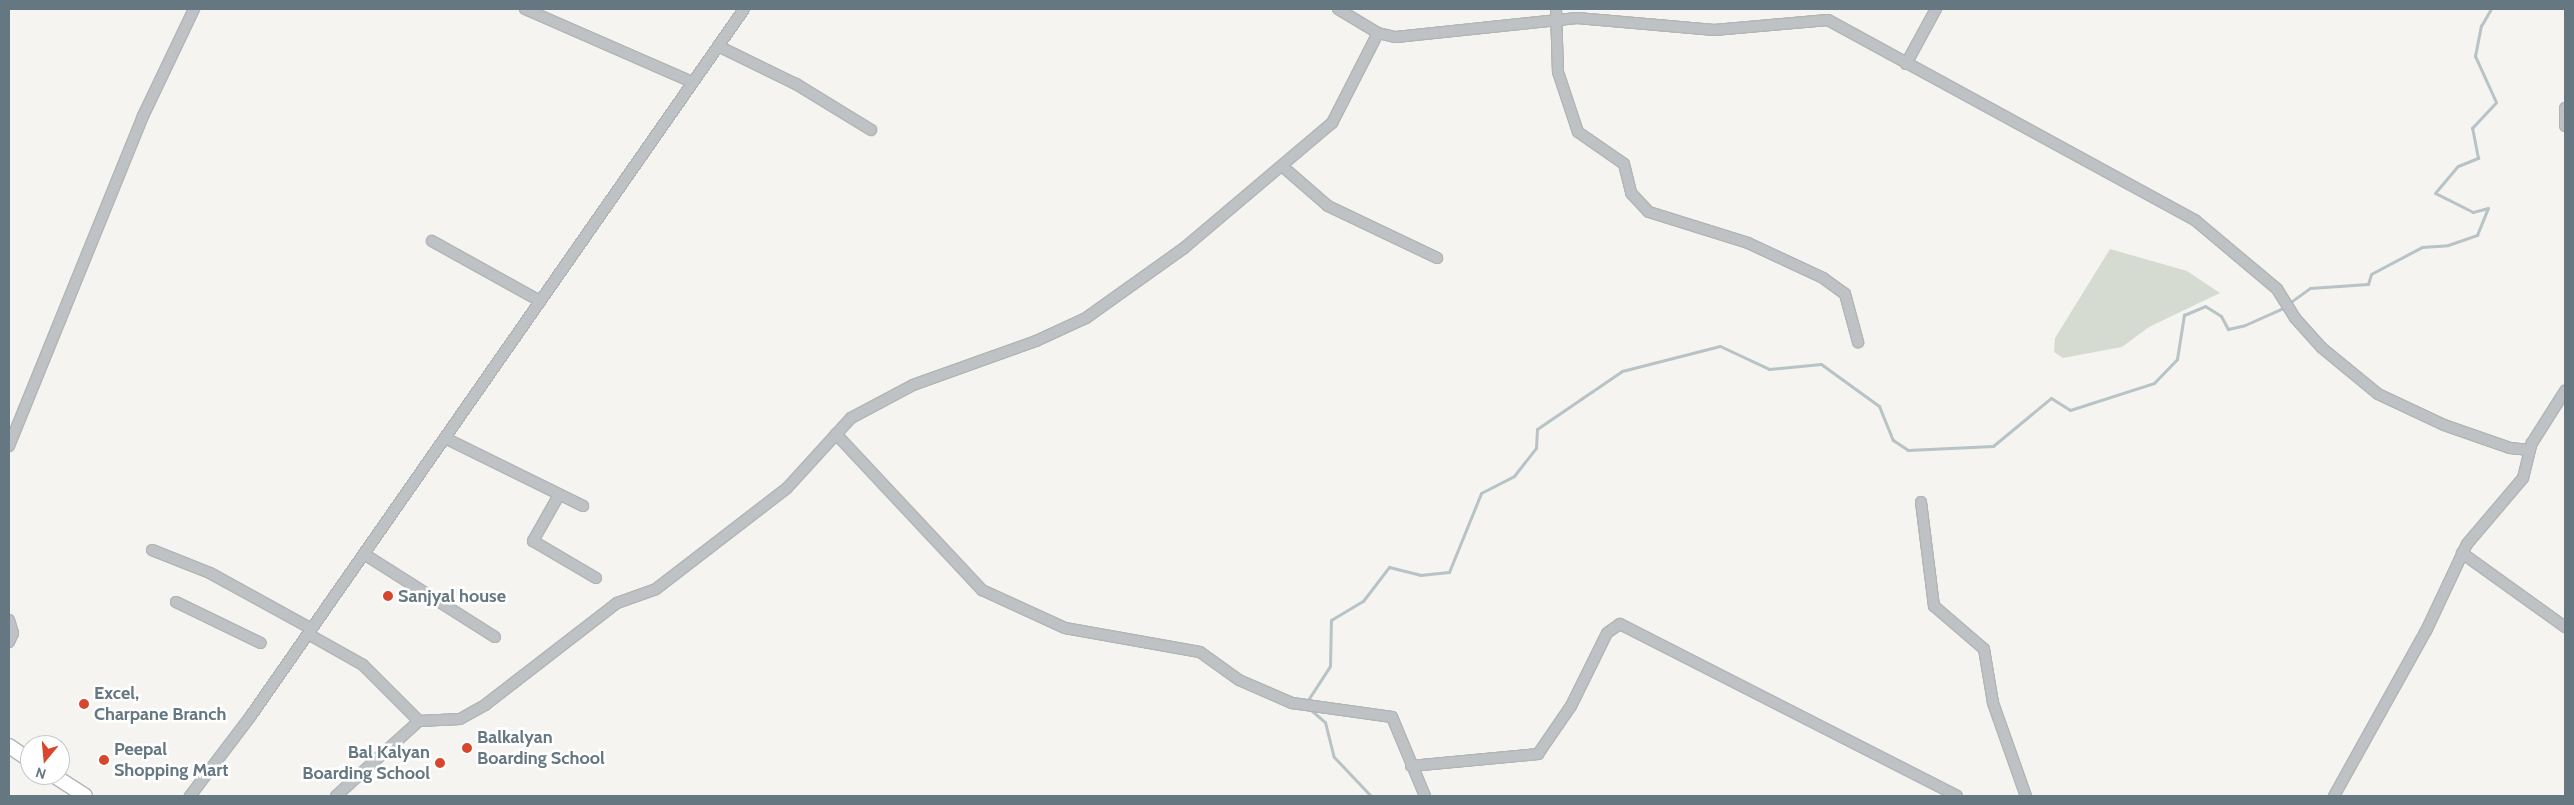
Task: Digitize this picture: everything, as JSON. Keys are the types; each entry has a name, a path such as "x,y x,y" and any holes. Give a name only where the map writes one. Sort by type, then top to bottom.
{"highway":[{"path":"9,746 20,753"},
{"path":"68,785 85,796"}],"street":[{"path":"9,446 139,125 194,9"},
{"path":"525,9 692,82"},
{"path":"190,796 310,631 744,9"},
{"path":"1338,9 1378,33 1396,37 1555,20 1714,30 1828,20 2196,221 2277,290 2295,318 2378,394 2444,425 2510,448 2530,450"},
{"path":"1556,9 1558,72 1578,132 1624,164 1630,193 1649,212 1748,242 1823,278 1845,294 1858,342"},
{"path":"1906,64 1936,9"},
{"path":"336,796 419,722 460,719 485,705 617,604 656,589 787,488 851,418 913,385 1036,341 1086,318 1184,248 1332,123 1378,33"},
{"path":"718,46 796,84 871,130"},
{"path":"2565,108 2565,126"},
{"path":"1282,166 1296,182 1328,206 1437,258"},
{"path":"432,241 540,301"},
{"path":"2334,796 2426,631 2462,553 2523,478 2530,450 2565,391"},
{"path":"836,434 982,590 1065,628 1200,652 1262,692 1308,705 1392,717 1424,796"},
{"path":"445,438 583,506"},
{"path":"559,495 533,540 596,578"},
{"path":"1921,502 1934,606 1984,649 1993,703 2026,796"},
{"path":"152,550 210,573 310,631 363,665 419,722"},
{"path":"2462,553 2565,627"},
{"path":"364,554 495,637"},
{"path":"176,602 261,643"},
{"path":"9,620 13,633 9,642"},
{"path":"1412,766 1538,754 1571,706 1607,633 1620,624 1956,796"}],"shaded area":[{"path":"2110,249 2187,271 2220,293 2149,327 2122,347 2063,358 2054,352 2055,338"}],"waterway":[{"path":"1306,703 1330,666 1331,620 1363,601 1389,567 1420,575 1449,572 1481,493 1514,476 1536,448 1537,429 1622,371 1720,346 1769,369 1821,364 1879,406 1893,440 1908,450 1993,446 2051,398 2070,410 2154,383 2177,359 2184,315 2205,306 2221,316 2228,329 2245,325 2281,309 2310,288 2368,284 2371,274 2422,247 2448,245 2477,235 2488,208 2473,212 2435,193 2458,166 2478,158 2472,128 2496,102 2475,56 2481,26 2491,9"},
{"path":"1311,710 1325,722 1334,757 1371,796"}],"place":[{"name":"Sanjyal house","path":"388,596"},
{"name":"Excel, Charpane Branch","path":"84,704"},
{"name":"Balkalyan Boarding School","path":"467,748"},
{"name":"Peepal Shopping Mart","path":"104,760"},
{"name":"Bal Kalyan Boarding School","path":"440,763"}]}
